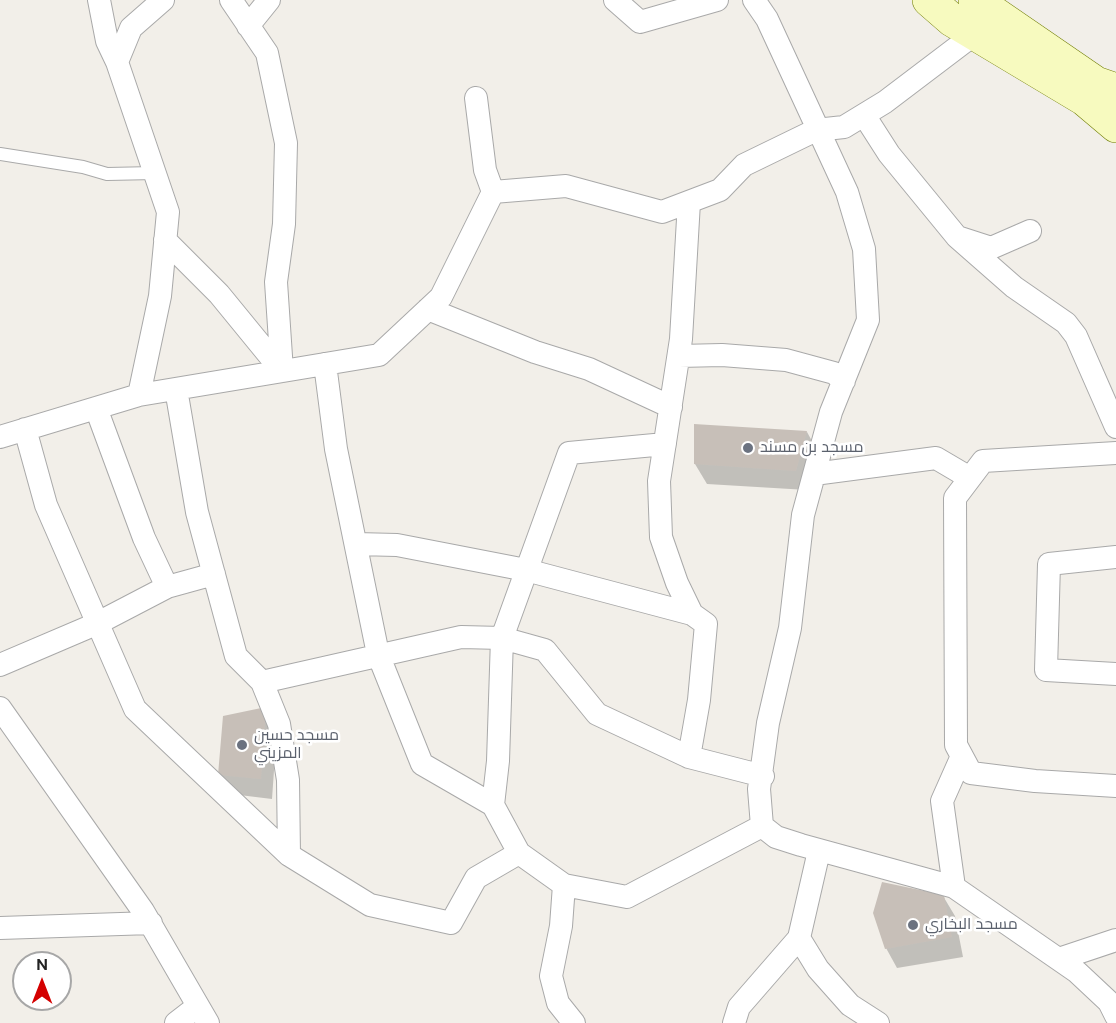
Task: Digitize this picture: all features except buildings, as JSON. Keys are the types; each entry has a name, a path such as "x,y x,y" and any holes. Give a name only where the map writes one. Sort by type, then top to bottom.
{"main road":[{"path":"928,0 952,20 1084,99 1116,126"},
{"path":"975,0 1096,83 1116,90"}],"street":[{"path":"99,0 106,41 117,62 168,212 160,296 140,394"},
{"path":"117,62 131,28 163,0"},
{"path":"231,0 267,53 286,143 284,224 276,282 282,371"},
{"path":"249,27 268,0"},
{"path":"615,0 639,22 717,0"},
{"path":"754,0 767,19 816,130 847,192 864,249 868,320 831,412 803,515 790,628 768,723 763,776 759,789 762,826 776,837 819,851 954,887 1077,972 1109,1002 1116,1016"},
{"path":"493,192 566,186 662,212 720,190 744,165 816,130 844,128 976,33"},
{"path":"0,437 140,394 378,355 441,297 493,192 485,170 476,98"},
{"path":"864,115 889,154 957,237 1014,287 1066,323 1076,336 1116,427"},
{"path":"689,202 679,356 659,481 661,537 677,584 692,614"},
{"path":"957,237 991,248 1030,231"},
{"path":"165,240 219,294 282,371"},
{"path":"428,309 535,352 589,369 671,407"},
{"path":"679,356 722,355 786,360 834,373 844,381"},
{"path":"325,364 336,449 378,654 422,764 493,805 519,853 564,885 627,897 762,826"},
{"path":"176,389 197,512 236,656 262,682 279,724 288,780 289,855"},
{"path":"96,408 144,538 167,587"},
{"path":"25,429 46,505 135,709 289,855 370,905 451,923 476,878 519,853"},
{"path":"493,805 498,761 502,638 569,453 665,444"},
{"path":"1116,453 983,461 955,498 956,745 971,773 1035,781 1116,786"},
{"path":"814,474 936,458 970,478"},
{"path":"356,544 397,545 526,570 692,614 706,624 699,700 689,758"},
{"path":"1116,557 1049,564 1046,670 1116,674"},
{"path":"0,665 96,624 167,587 214,574"},
{"path":"262,682 461,637 502,638 545,650 597,714 689,758 763,776"},
{"path":"0,708 151,923 203,1014 176,1023"},
{"path":"954,887 942,801 962,756"},
{"path":"734,1023 739,1007 800,938 819,851"},
{"path":"564,885 561,926 551,976 558,1003 574,1023"},
{"path":"0,928 151,923"},
{"path":"800,938 818,969 850,1005 878,1023"},
{"path":"1059,959 1116,940"}],"lane":[{"path":"0,154 83,167 107,174 155,172"}],"place":[{"name":"مسجد بن مسند","path":"748,448"},
{"name":"مسجد حسين المزيني","path":"242,745"},
{"name":"مسجد البخاري","path":"913,925"}]}
